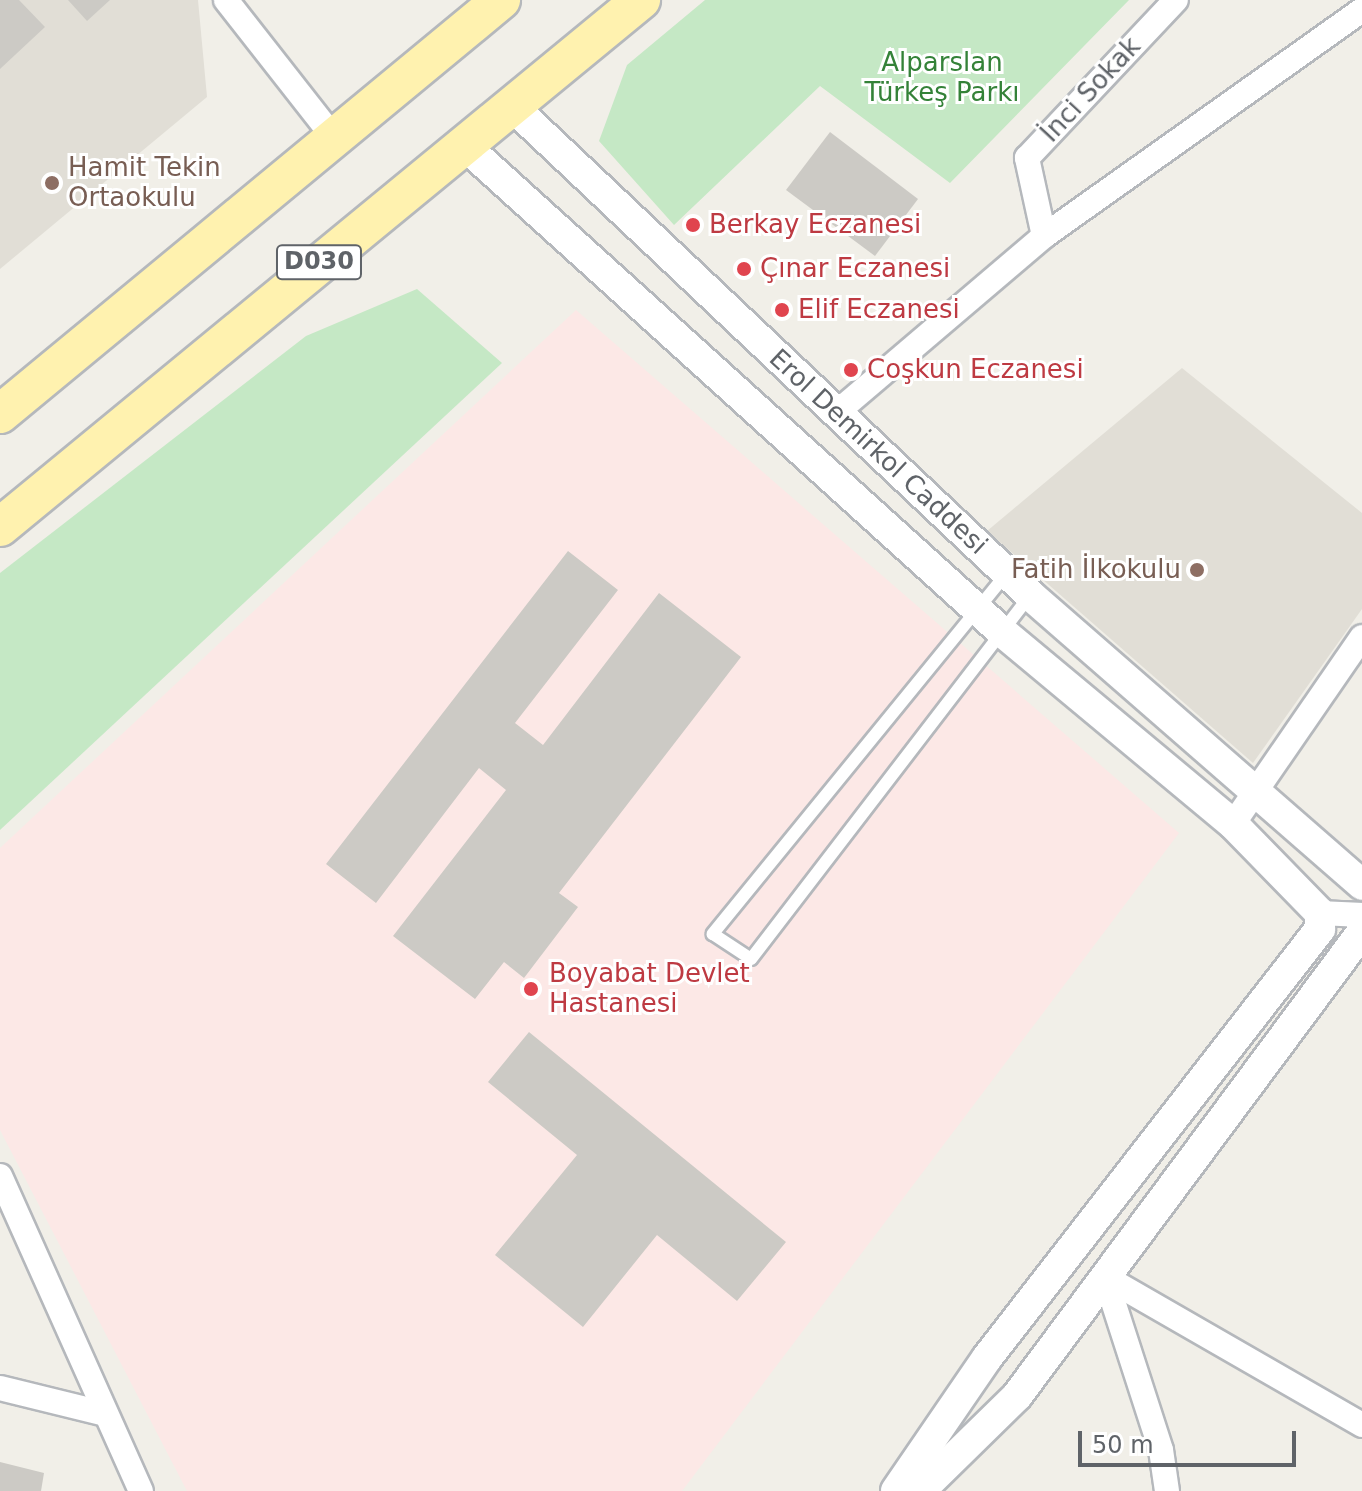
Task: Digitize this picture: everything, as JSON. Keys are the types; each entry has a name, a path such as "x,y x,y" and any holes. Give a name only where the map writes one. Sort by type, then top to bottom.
{"main road":[{"path":"0,414 332,135 501,0"},
{"name":"D030","path":"0,527 641,0"}],"street":[{"path":"226,0 332,135"},
{"name":"İnci Sokak","path":"1044,236 1027,158 1176,0"},
{"path":"836,413 1044,236 1362,10"},
{"name":"Erol Demirkol Caddesi","path":"511,105 1030,595 1362,885"},
{"name":"Erol Demirkol Caddesi","path":"463,144 976,609 1233,824 1320,913"},
{"path":"1233,824 1362,637"},
{"path":"896,1491 987,1358 1320,929 1320,913 1362,915"},
{"path":"920,1491 1017,1396 1362,932"},
{"path":"0,1176 141,1491"},
{"path":"1105,1277 1362,1425"},
{"path":"1105,1277 1167,1491"},
{"path":"0,1388 106,1414"}],"lane":[{"path":"1007,573 713,934 751,959 1000,630 1030,595"}],"shaded area":[{"name":"Hamit Tekin Ortaokulu","path":"0,0 198,0 207,97 0,269"},
{"name":"Boyabat Devlet Hastanesi","path":"576,310 1179,833 682,1491 187,1491 0,1130 0,848"},
{"name":"Fatih İlkokulu","path":"1182,368 1362,513 1362,609 1253,763 987,531"}],"green space":[{"name":"Alparslan Türkeş Parkı","path":"705,0 1129,0 950,183 820,86 674,225 599,141 627,65"},
{"path":"417,289 502,363 0,830 0,573 306,336"}],"building":[{"path":"0,0 19,0 45,27 0,69"},
{"path":"68,0 110,0 87,21"},
{"path":"830,132 918,199 875,256 786,190"},
{"path":"568,551 618,590 515,723 543,745 659,593 741,657 559,893 578,907 524,978 504,962 475,999 393,936 506,790 479,768 376,903 326,864"},
{"path":"529,1032 786,1242 737,1301 657,1235 583,1327 495,1255 577,1155 488,1082"},
{"path":"0,1462 44,1473 41,1491 0,1491"}],"place":[{"name":"Hamit Tekin Ortaokulu","path":"52,183"},
{"name":"Berkay Eczanesi","path":"693,225"},
{"name":"Çınar Eczanesi","path":"744,269"},
{"name":"Elif Eczanesi","path":"782,310"},
{"name":"Coşkun Eczanesi","path":"851,370"},
{"name":"Fatih İlkokulu","path":"1197,570"},
{"name":"Boyabat Devlet Hastanesi","path":"531,989"}]}
